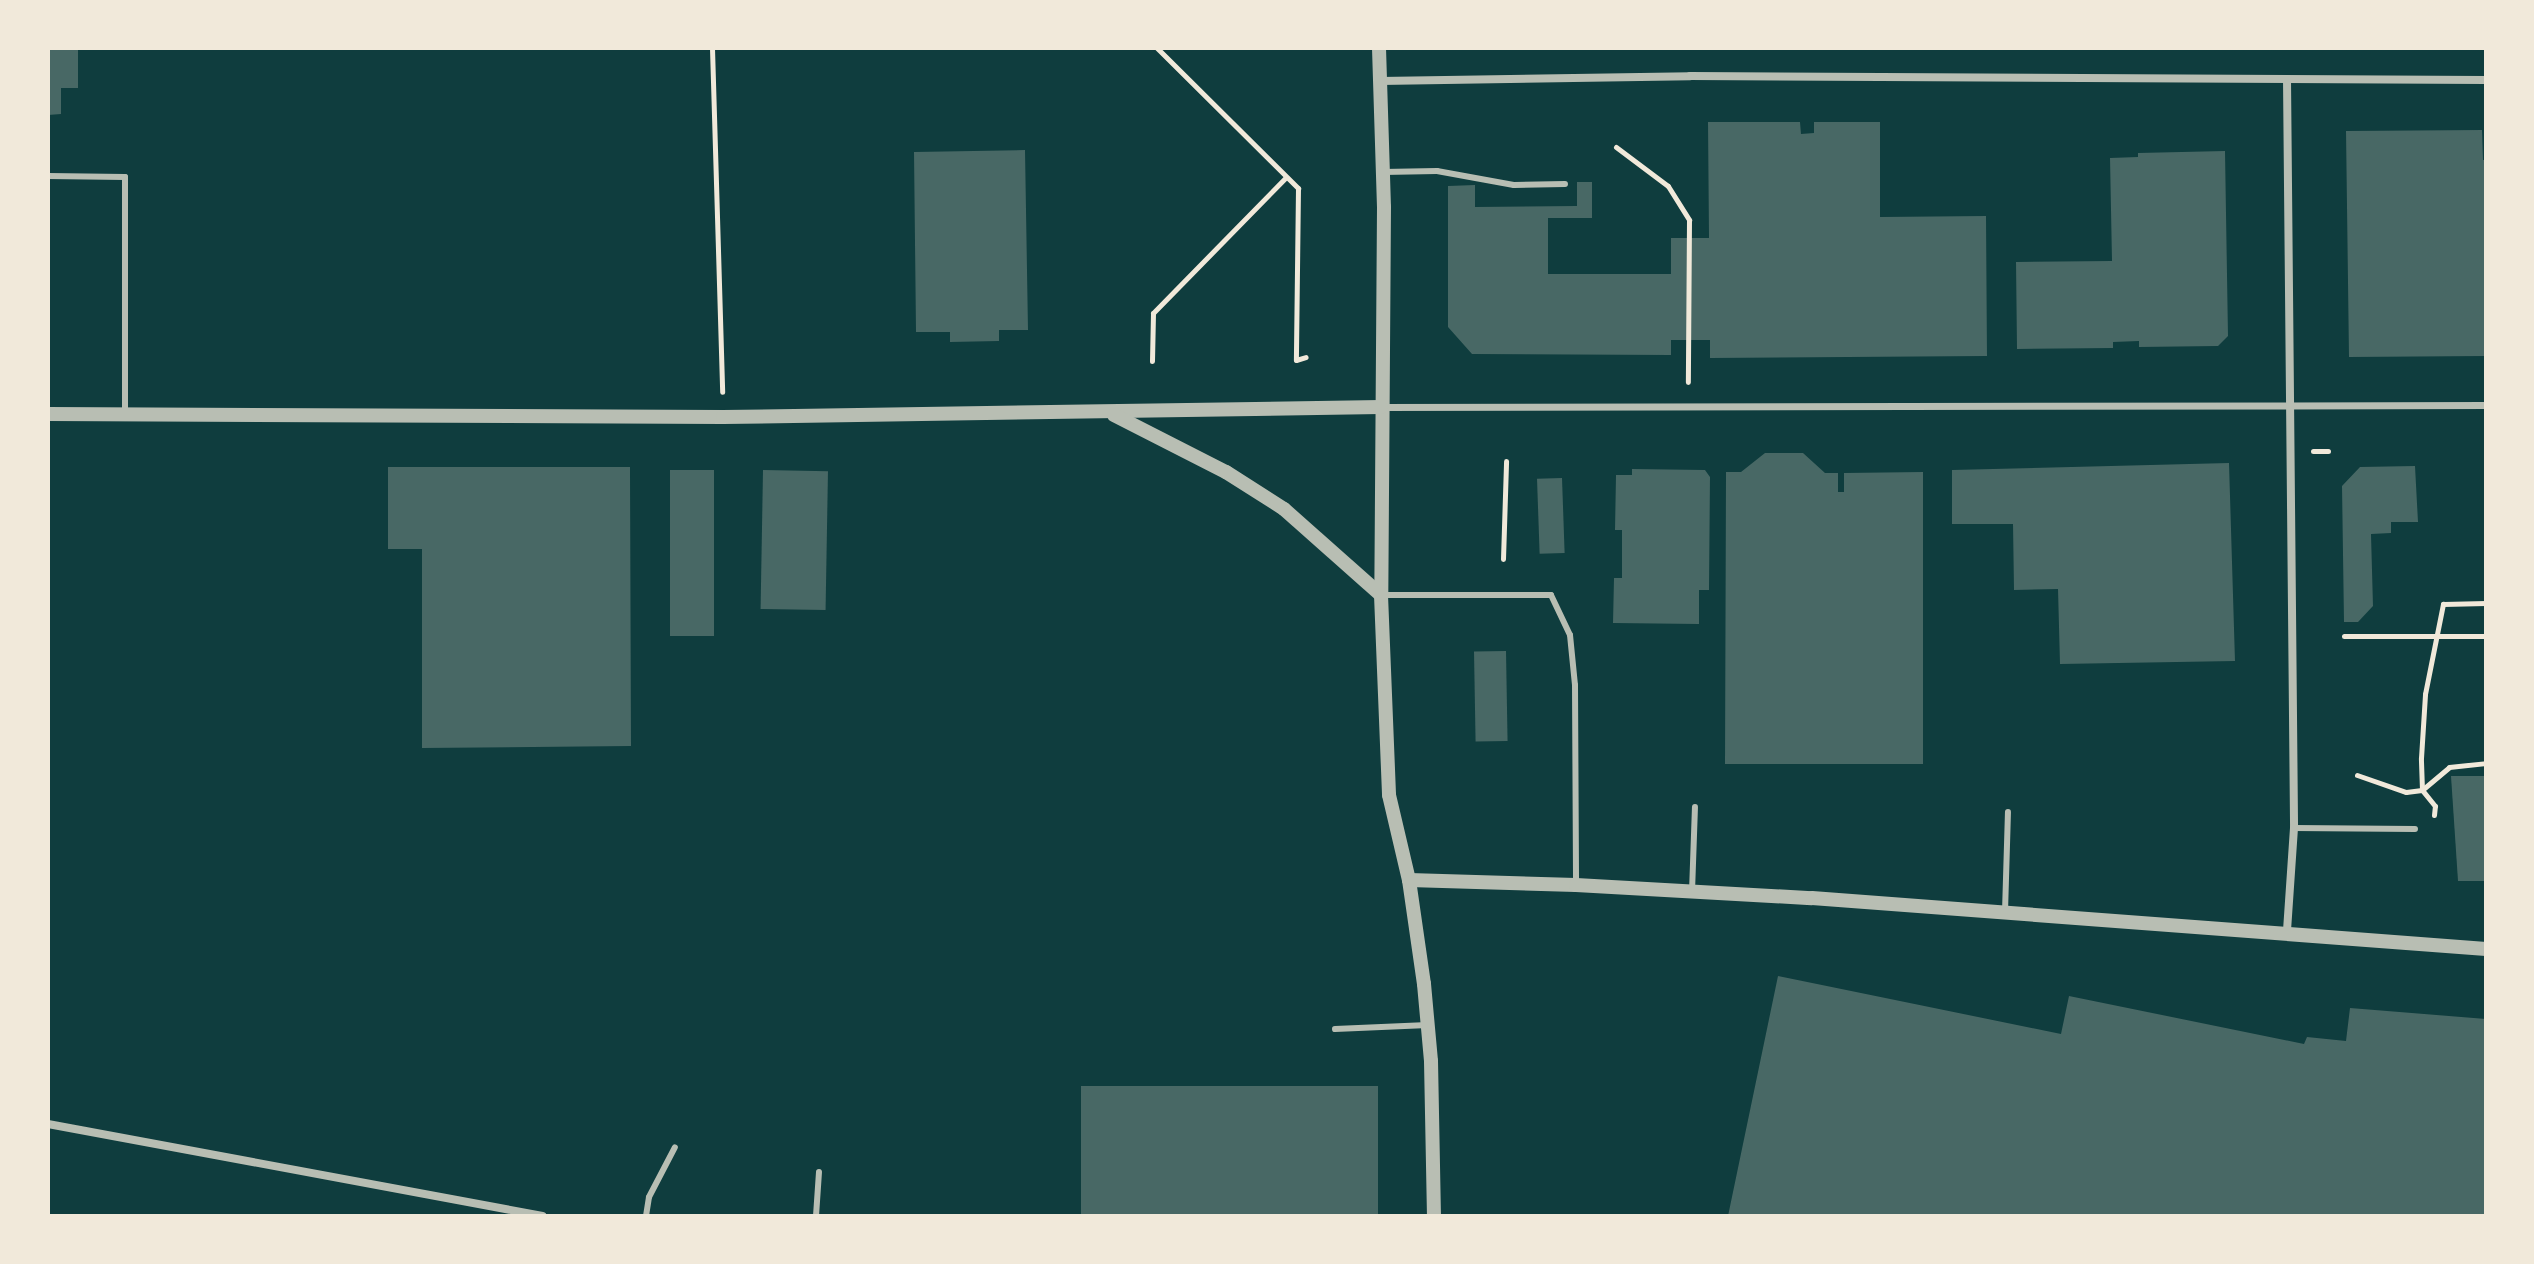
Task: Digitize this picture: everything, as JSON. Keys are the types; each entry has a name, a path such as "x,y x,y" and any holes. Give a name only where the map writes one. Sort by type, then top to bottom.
{"street":[{"path":"1379,48 1383,172 1381,595 1389,795 1409,880 1428,1025 1434,1216"},
{"path":"1380,81 1690,76 2486,80"},
{"path":"2287,79 2294,828 2287,932"},
{"path":"48,414 723,417 1381,407 2290,408 2486,405"},
{"path":"1110,413 1226,472 1284,509 1381,595"},
{"path":"1409,880 1576,885 2005,912 2486,949"},
{"path":"48,1124 543,1216"}],"lane":[{"path":"1383,172 1437,171 1514,185 1565,184"},
{"path":"48,176 125,177 125,414"},
{"path":"1381,595 1551,595 1570,635 1575,685 1576,885"},
{"path":"1692,892 1695,807"},
{"path":"2005,912 2008,812"},
{"path":"2294,828 2415,829"},
{"path":"1335,1029 1428,1025"},
{"path":"646,1216 649,1197 675,1147"},
{"path":"816,1216 819,1172"}],"path":[{"path":"712,48 723,417"},
{"path":"1157,48 1298,188 1296,360 1306,357"},
{"path":"1616,147 1668,186 1689,220 1688,407"},
{"path":"1152,361 1153,313 1286,177"},
{"path":"1503,559 1506,461"},
{"path":"2418,817 2433,817 2435,806 2422,790 2425,694 2443,604 2486,603"},
{"path":"2344,636 2486,636"},
{"path":"2357,775 2406,792 2422,790 2449,767 2486,763"}],"building":[{"path":"48,48 78,48 78,88 61,88 61,114 48,115"},
{"path":"1708,122 1800,122 1801,134 1814,133 1814,122 1880,122 1880,217 1986,216 1987,356 1710,358 1710,340 1671,340 1671,355 1472,354 1448,327 1448,186 1475,185 1475,207 1577,206 1577,182 1592,182 1592,218 1548,218 1548,274 1671,274 1671,238 1709,238"},
{"path":"2482,130 2483,160 2486,160 2486,356 2349,357 2346,131"},
{"path":"1025,150 1028,330 999,330 999,341 950,342 950,332 916,332 914,152"},
{"path":"2225,151 2228,336 2218,346 2139,347 2139,341 2113,342 2113,348 2017,349 2016,262 2112,261 2110,158 2138,157 2138,153"},
{"path":"1765,453 1803,453 1825,473 1838,473 1838,492 1844,492 1844,473 1923,472 1923,764 1725,764 1726,472 1741,472"},
{"path":"2229,463 2235,661 2060,664 2058,589 2014,590 2013,524 1952,524 1952,470"},
{"path":"2415,466 2418,522 2391,522 2391,533 2371,534 2373,606 2358,622 2344,622 2342,486 2360,467"},
{"path":"388,467 630,467 631,746 422,748 422,549 388,549"},
{"path":"1632,469 1705,470 1710,477 1709,590 1699,590 1699,624 1613,623 1614,578 1622,578 1622,530 1615,530 1616,475 1632,475"},
{"path":"670,470 714,470 714,636 670,636"},
{"path":"763,470 828,471 826,610 761,609"},
{"path":"1562,478 1565,553 1540,554 1537,479"},
{"path":"1506,651 1508,741 1476,742 1474,652"},
{"path":"2451,776 2486,776 2486,881 2458,881"},
{"path":"1778,976 2061,1034 2069,996 2304,1044 2307,1037 2346,1041 2350,1008 2486,1019 2486,1216 1728,1216"},
{"path":"1081,1086 1378,1086 1378,1216 1081,1216"}]}
